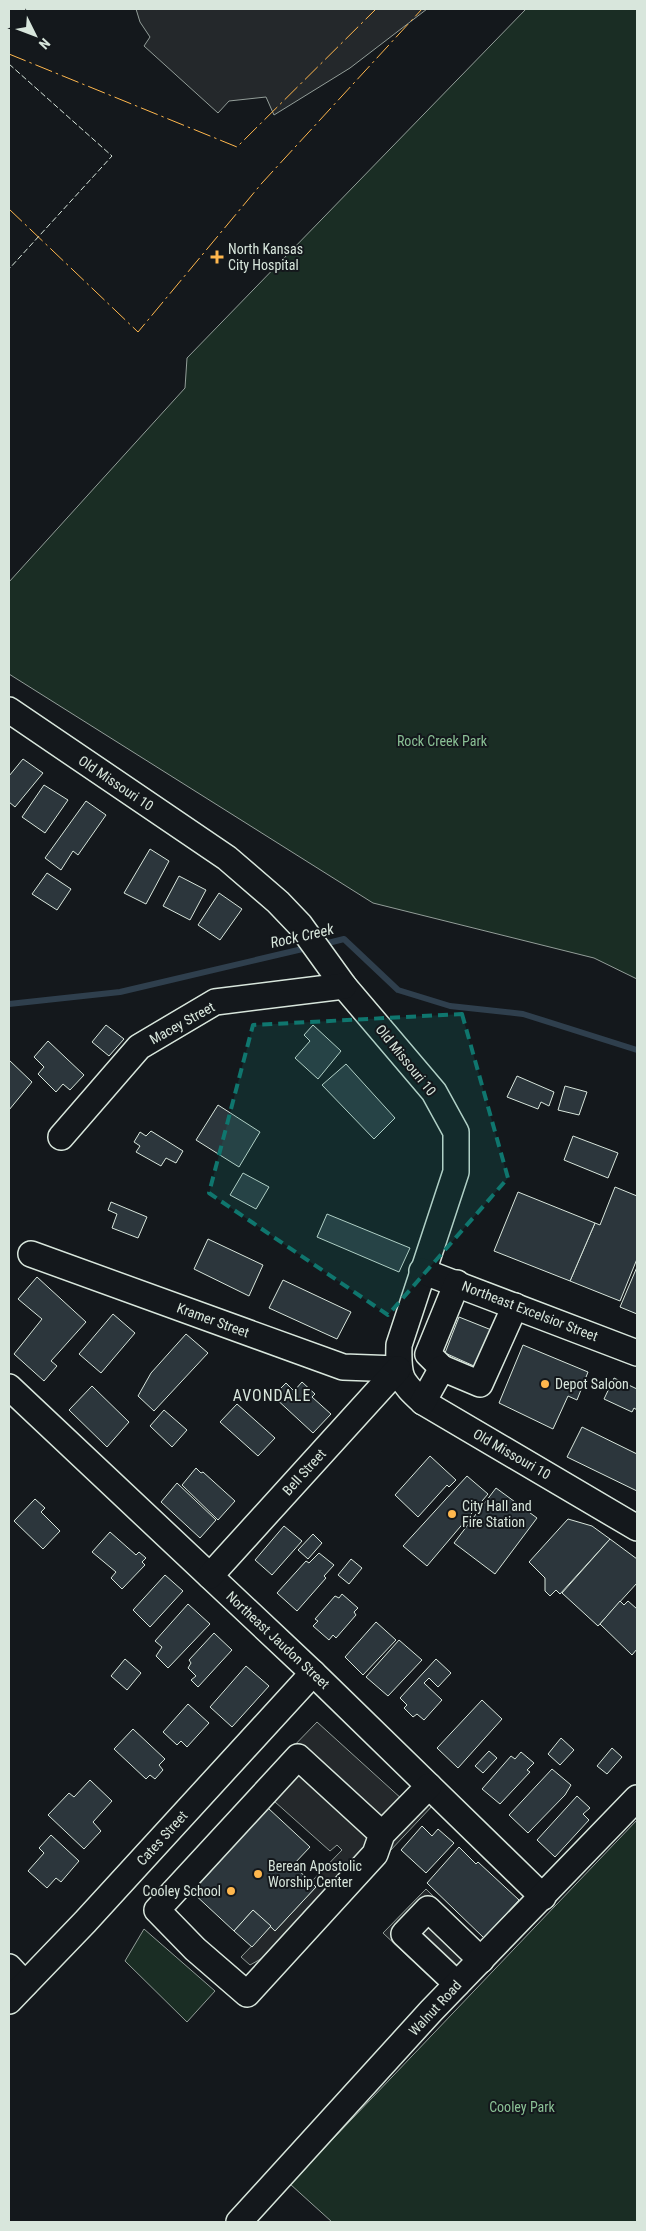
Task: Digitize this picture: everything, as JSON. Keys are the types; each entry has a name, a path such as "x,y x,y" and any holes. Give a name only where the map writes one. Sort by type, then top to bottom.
{"street":[{"name":"Old Missouri 10","path":"9,710 227,858 278,902 300,925 338,976 434,1092 456,1132 456,1172 399,1345 398,1369 405,1386 423,1402 637,1528"},
{"name":"Macey Street","path":"61,1137 139,1047 215,1002 338,976"},
{"name":"Kramer Street","path":"31,1254 343,1367 398,1369"},
{"name":"Northeast Excelsior Street","path":"422,1271 637,1353"},
{"path":"423,1402 457,1283"},
{"path":"399,1345 480,1384 515,1306"},
{"name":"Bell Street","path":"210,1576 398,1369"},
{"name":"Northeast Jaudon Street","path":"9,1386 313,1673 543,1897"},
{"name":"Cates Street","path":"14,1984 85,1922 313,1673"},
{"path":"382,1834 298,1757 157,1910 195,1949 247,1994 375,1854 382,1834 429,1786"},
{"name":"Walnut Road","path":"239,2222 457,1984 637,1798"},
{"path":"457,1984 404,1934 428,1910 481,1960"}],"highlighted area":[{"path":"462,1014 508,1178 388,1315 209,1193 253,1025"}],"green space":[{"name":"Rock Creek Park","path":"526,9 637,9 637,979 594,958 373,903 9,674 9,582 185,388 187,358"},
{"name":"Cooley Park","path":"637,1820 637,2222 332,2222 290,2184"},
{"path":"144,1929 215,1991 187,2022 125,1961"}],"shaded area":[{"path":"136,9 427,9 350,68 274,115 266,97 229,101 218,113 144,46 150,37 140,22"},
{"path":"317,1722 403,1800 434,1804 344,1900 309,1932 250,1965 241,1957 271,1926 275,1931 316,1887 311,1882 342,1850 337,1845 330,1851 256,1785"},
{"path":"426,1889 485,1947 445,1991 383,1933"}],"building":[{"path":"23,759 43,773 15,807 9,802 9,776"},
{"path":"44,785 68,800 45,833 22,817"},
{"path":"86,801 106,815 78,855 73,851 61,870 45,858"},
{"path":"150,849 169,861 146,904 124,893"},
{"path":"47,873 71,889 57,910 32,894"},
{"path":"179,876 206,890 190,920 163,906"},
{"path":"219,893 242,909 220,940 198,925"},
{"path":"106,1025 124,1039 109,1056 92,1042"},
{"path":"313,1025 341,1051 318,1079 295,1058 310,1041 304,1035"},
{"path":"48,1041 84,1075 70,1090 63,1084 56,1092 38,1074 44,1067 34,1057"},
{"path":"9,1060 32,1082 9,1110"},
{"path":"346,1064 395,1118 374,1139 322,1085"},
{"path":"517,1076 554,1092 549,1106 541,1102 538,1109 507,1097"},
{"path":"565,1086 587,1092 579,1115 558,1110"},
{"path":"218,1105 260,1132 239,1167 196,1140"},
{"path":"151,1131 183,1151 176,1163 166,1158 161,1166 136,1152 140,1146 134,1142 140,1132 146,1136"},
{"path":"573,1136 618,1153 608,1178 564,1160"},
{"path":"243,1173 269,1187 256,1209 230,1195"},
{"path":"615,1187 637,1196 637,1259 620,1301 570,1281 595,1223 600,1225"},
{"path":"518,1192 595,1223 570,1281 494,1251"},
{"path":"111,1202 147,1217 138,1238 112,1228 117,1214 108,1210"},
{"path":"327,1214 410,1248 399,1272 317,1237"},
{"path":"208,1239 263,1265 249,1296 194,1269"},
{"path":"637,1267 637,1314 620,1307"},
{"path":"37,1277 86,1322 51,1361 57,1366 44,1381 14,1354 42,1319 18,1299"},
{"path":"283,1280 351,1312 337,1339 269,1308"},
{"path":"113,1314 135,1333 101,1373 79,1354"},
{"path":"459,1317 494,1331 486,1353 481,1350 474,1366 445,1353"},
{"path":"186,1334 208,1353 154,1411 138,1396 151,1373"},
{"name":"Depot Saloon","path":"523,1345 588,1372 577,1400 568,1396 553,1429 499,1403"},
{"path":"614,1378 637,1389 637,1410 634,1408 632,1412 604,1399"},
{"path":"302,1382 315,1394 312,1397 331,1414 313,1433 273,1396 286,1383 294,1391"},
{"path":"92,1386 129,1422 107,1447 69,1410"},
{"path":"237,1404 275,1438 258,1456 220,1422"},
{"path":"164,1410 187,1430 172,1447 150,1426"},
{"path":"582,1427 637,1454 637,1491 567,1457"},
{"path":"430,1456 456,1480 449,1487 447,1485 418,1517 395,1495"},
{"path":"196,1468 235,1501 218,1520 182,1485"},
{"name":"City Hall and Fire Station","path":"467,1476 488,1494 427,1566 403,1546"},
{"path":"177,1483 216,1520 200,1538 161,1502"},
{"path":"496,1488 537,1518 495,1574 454,1543"},
{"path":"35,1499 45,1508 41,1512 60,1531 43,1549 14,1521"},
{"path":"568,1519 592,1526 610,1539 560,1594 556,1590 550,1596 545,1591 545,1578 529,1562"},
{"path":"284,1526 302,1541 272,1575 255,1560"},
{"path":"110,1532 136,1555 139,1552 146,1558 142,1562 145,1565 122,1589 111,1578 116,1572 92,1552"},
{"path":"313,1534 322,1543 308,1559 298,1550"},
{"path":"610,1539 637,1559 637,1583 598,1626 562,1593"},
{"path":"319,1553 334,1565 324,1576 326,1578 297,1611 277,1593 306,1561 309,1563"},
{"path":"351,1559 362,1568 349,1584 338,1575"},
{"path":"165,1575 183,1591 150,1627 133,1610"},
{"path":"342,1594 358,1608 354,1612 356,1615 336,1638 333,1635 329,1640 313,1626 318,1621 315,1619 335,1596 339,1598"},
{"path":"620,1601 624,1605 628,1601 637,1609 637,1649 632,1655 600,1624"},
{"path":"188,1604 210,1624 168,1668 156,1656 162,1647 155,1641"},
{"path":"376,1622 396,1640 363,1675 345,1657"},
{"path":"214,1633 232,1650 198,1687 191,1680 196,1676 188,1668 191,1663 189,1660"},
{"path":"399,1640 422,1660 388,1696 366,1677"},
{"path":"125,1659 141,1673 127,1690 111,1676"},
{"path":"436,1659 451,1673 438,1687 429,1678 424,1683 442,1700 424,1720 417,1714 413,1717 404,1708 407,1705 400,1698"},
{"path":"246,1666 269,1686 232,1727 210,1707"},
{"path":"482,1700 502,1719 458,1768 437,1748"},
{"path":"188,1704 209,1723 187,1747 181,1741 177,1745 163,1732"},
{"path":"133,1729 165,1759 159,1765 163,1770 155,1779 150,1775 146,1779 114,1749"},
{"path":"561,1738 574,1750 560,1765 548,1754"},
{"path":"612,1748 622,1757 607,1774 597,1766"},
{"path":"489,1751 497,1758 483,1773 475,1766"},
{"path":"521,1752 534,1763 527,1770 530,1772 500,1804 482,1789 511,1756 515,1759"},
{"path":"552,1769 571,1785 565,1795 528,1833 509,1815"},
{"path":"90,1780 112,1801 93,1822 101,1831 84,1849 48,1815 69,1793 74,1797"},
{"path":"577,1796 590,1808 583,1814 589,1820 555,1857 537,1840"},
{"path":"268,1808 310,1847 293,1865 316,1887 275,1931 253,1910 234,1931 192,1892"},
{"path":"422,1826 432,1836 438,1829 454,1843 426,1873 401,1850"},
{"path":"51,1835 79,1861 61,1882 56,1878 47,1888 28,1871 44,1853 39,1848"},
{"path":"459,1847 519,1900 484,1938 427,1883"},
{"path":"253,1910 271,1926 252,1947 234,1931"}],"waterway":[{"name":"Rock Creek","path":"320,945 344,939 398,990 450,1006 523,1014 637,1050"},
{"name":"Rock Creek","path":"9,1004 120,992 311,947"}],"fence":[{"path":"9,64 112,156 9,269"}],"power":[{"path":"9,54 237,147 376,9"},
{"path":"9,209 138,332 262,183 422,9"}],"place":[{"name":"North Kansas City Hospital","path":"217,257"},
{"name":"Depot Saloon","path":"545,1384"},
{"name":"City Hall and Fire Station","path":"452,1514"},
{"name":"Berean Apostolic Worship Center","path":"258,1874"},
{"name":"Cooley School","path":"231,1891"}],"district":[{"name":"AVONDALE","path":"272,1395"}]}
